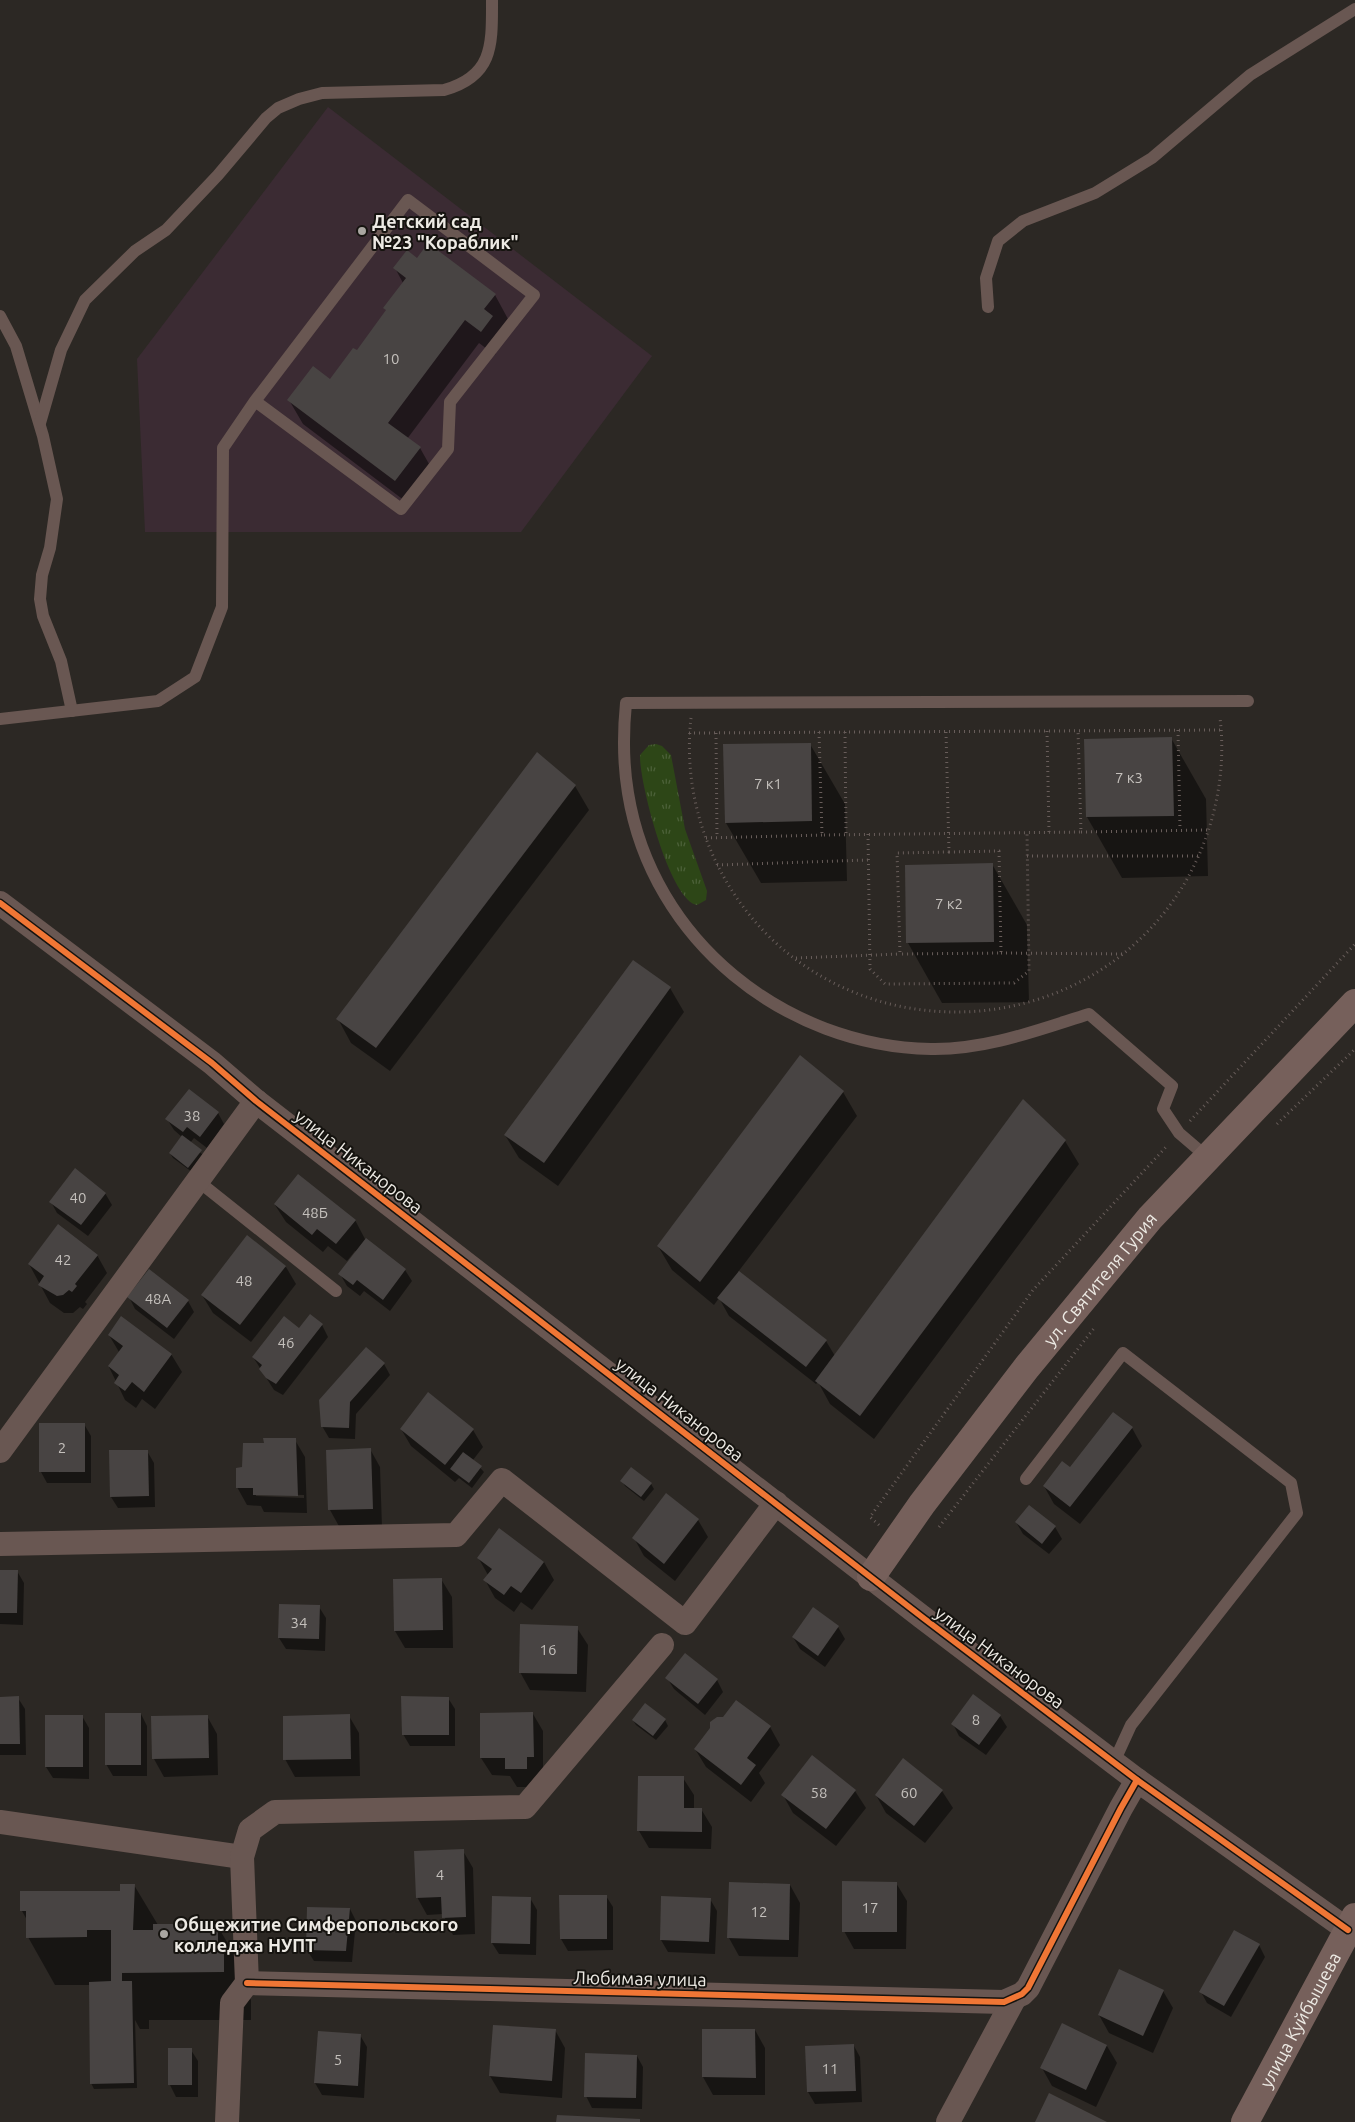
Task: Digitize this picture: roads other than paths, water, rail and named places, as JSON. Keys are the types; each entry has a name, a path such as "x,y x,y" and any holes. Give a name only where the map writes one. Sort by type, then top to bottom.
{"street":[{"name":"улица Никанорова","path":"0,903 212,1063 256,1100 870,1577 1137,1780 1352,1924"},
{"name":"ул. Святителя Гурия","path":"870,1577 922,1504 1027,1366 1150,1218 1355,1004"},
{"path":"0,1451 256,1100"},
{"path":"0,1544 456,1535 502,1480 685,1623 776,1503"},
{"path":"227,2122 232,2003 247,1983 242,1857 250,1830 275,1812 526,1807 662,1645"},
{"path":"948,2122 1137,1780"},
{"path":"0,1825 242,1857"},
{"name":"улица Куйбышева","path":"1245,2122 1352,1924"},
{"name":"Любимая улица","path":"247,1983 1004,2002 1021,1993"}],"lane":[{"path":"40,423 61,350 86,300 135,251 166,230 218,175 266,118 278,108 299,98 322,93 444,90 459,86 486,60 491,49 492,0"},
{"path":"988,307 986,278 998,241 1023,221 1095,193 1152,158 1250,75 1355,9"},
{"path":"0,720 158,701 195,677 222,607 223,448 255,401 408,200 534,295 450,402 448,448 401,510 255,401"},
{"path":"0,316 16,346 40,423 57,499 50,548 42,575 40,598 43,616 61,661 72,711"},
{"path":"1207,1157 1179,1133 1163,1109 1172,1086 1089,1014 995,1042 941,1048 902,1047 863,1041 811,1024 777,1007 732,976 690,932 657,881 635,824 628,794 624,741 626,703 1248,701"},
{"path":"198,1181 336,1291"},
{"path":"1026,1479 1123,1353 1291,1483 1297,1512 1131,1725 1114,1762"}],"place":[{"name":"Детский сад №23 \"Кораблик\"","path":"362,231"},
{"name":"Общежитие Симферопольского колледжа НУПТ","path":"164,1934"}]}
